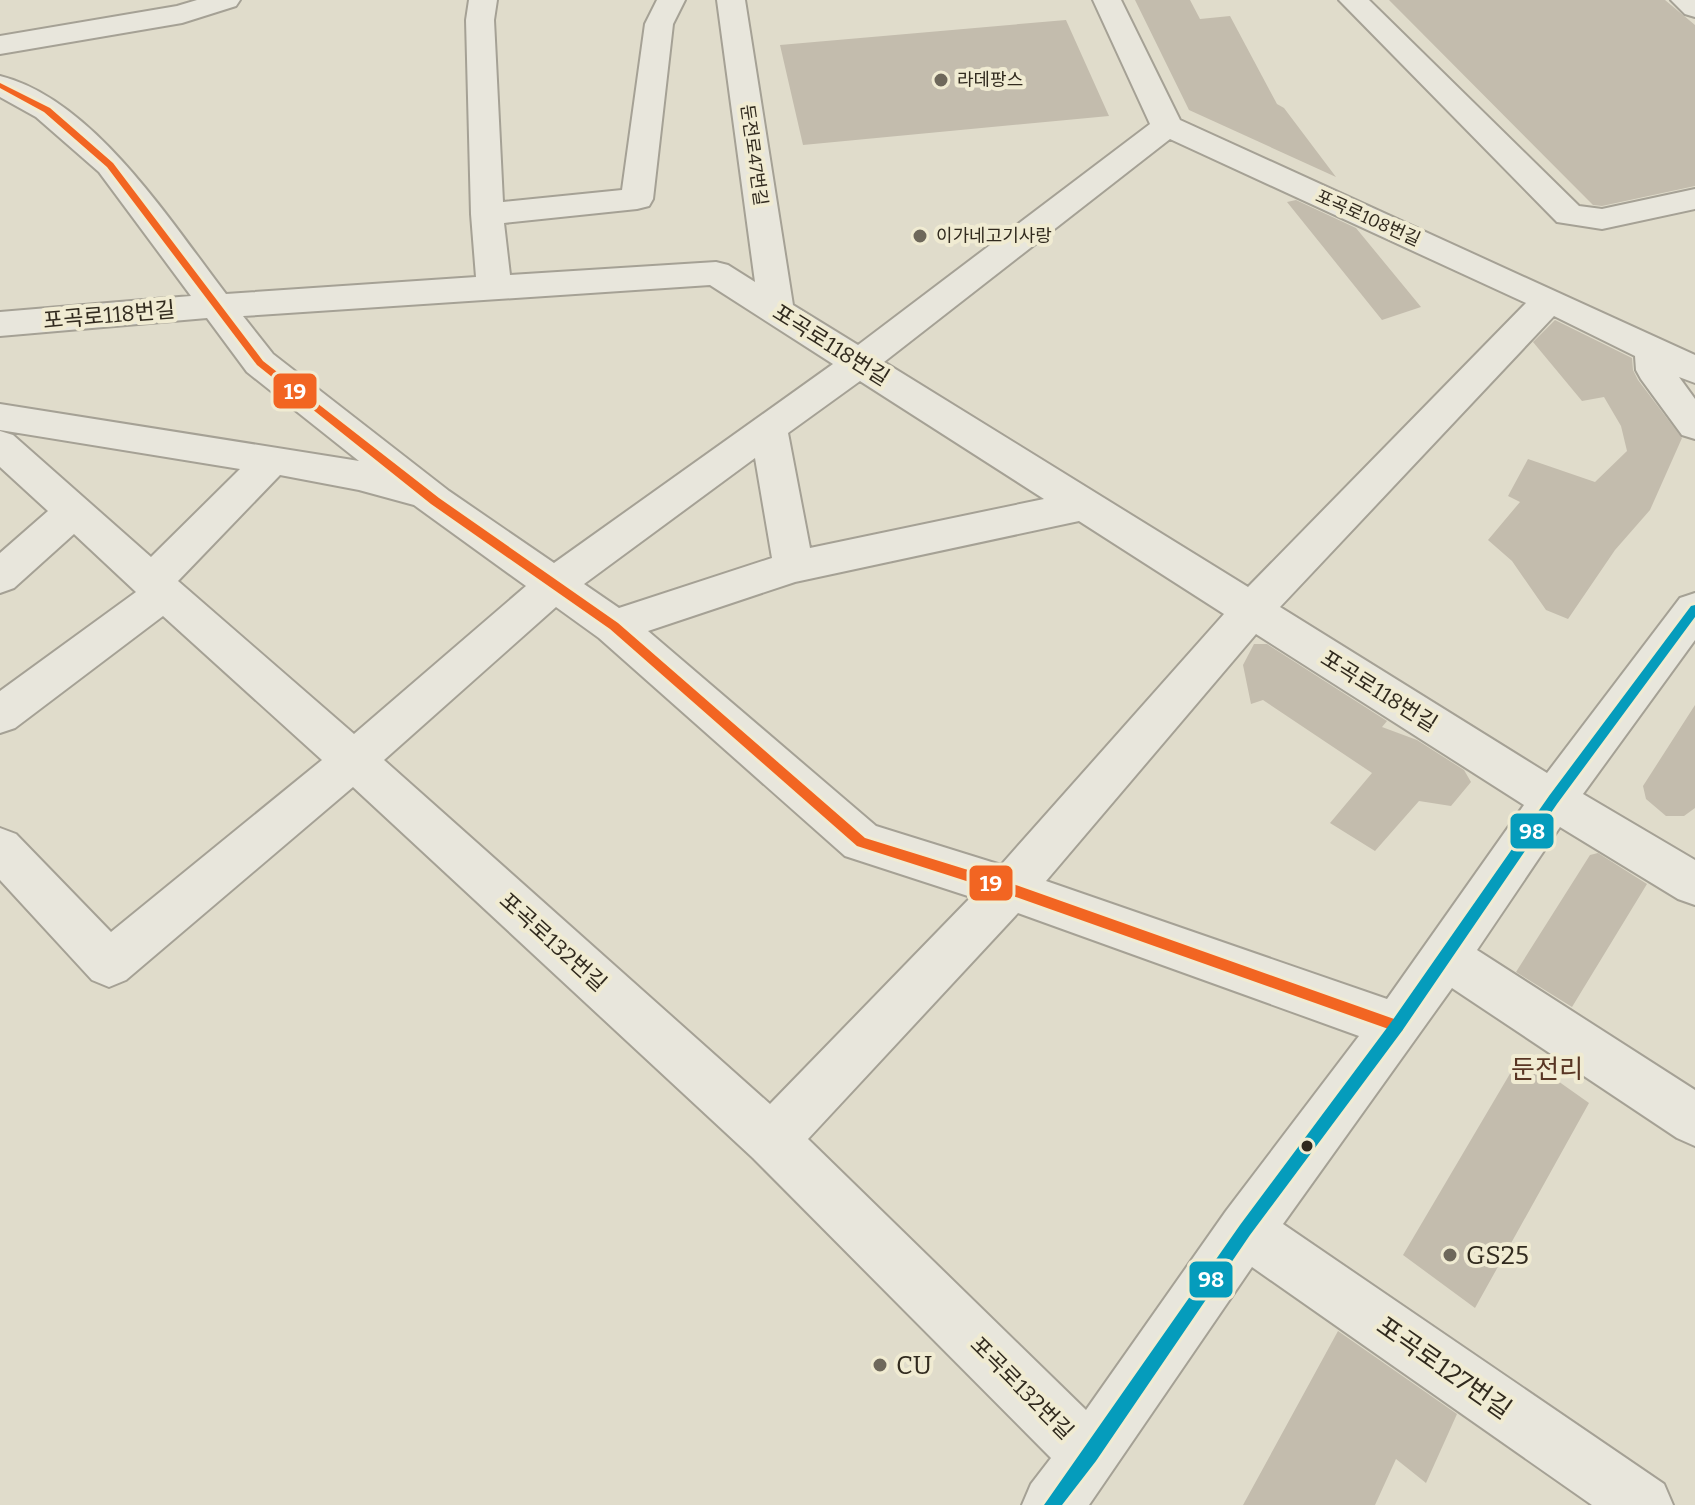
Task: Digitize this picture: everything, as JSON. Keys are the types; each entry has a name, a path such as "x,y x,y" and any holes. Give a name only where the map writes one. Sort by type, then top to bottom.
{"street":[{"path":"0,45 182,14 226,0"},
{"path":"483,0 480,20 487,214 494,289"},
{"path":"487,214 637,199 659,24 671,0"},
{"name":"둔전로47번길","path":"731,0 776,311"},
{"path":"0,848 109,964 354,760 555,584 859,363 1167,126 1107,0"},
{"path":"1353,0 1569,215 1602,219 1695,199"},
{"path":"1685,0 1695,8"},
{"path":"0,85 47,110 110,165 260,363 435,501 614,626 861,842 1010,889 1397,1026"},
{"name":"포곡로108번길","path":"1167,126 1695,370"},
{"name":"포곡로118번길","path":"0,324 214,306 716,273 1553,800 1695,884"},
{"path":"771,1140 1010,889 1251,611 1549,300"},
{"path":"1653,350 1654,370 1695,426"},
{"path":"0,417 362,476 435,501"},
{"path":"769,429 794,567"},
{"name":"포곡로132번길","path":"0,445 157,588 354,760 771,1140 1090,1455"},
{"path":"0,715 157,588 272,460"},
{"path":"614,626 794,567 1083,505"},
{"path":"0,577 73,512"},
{"path":"1052,1505 1245,1230 1397,1026 1553,800 1695,609"},
{"path":"1445,956 1695,1120"},
{"name":"포곡로127번길","path":"1245,1230 1643,1505"}],"building":[{"path":"1135,0 1190,0 1200,19 1230,16 1277,104 1284,108 1336,177 1189,110"},
{"path":"1389,0 1665,0 1695,25 1695,186 1602,206 1593,205"},
{"name":"라데팡스","path":"1066,20 1109,116 803,145 780,45"},
{"path":"1296,200 1356,228 1421,307 1382,320 1287,202"},
{"path":"1555,320 1632,358 1638,380 1682,438 1650,510 1615,550 1568,619 1546,610 1512,561 1488,540 1520,502 1508,496 1528,459 1595,482 1627,451 1621,426 1604,397 1582,401 1533,342"},
{"path":"1254,644 1267,644 1387,721 1382,727 1417,740 1464,770 1471,782 1451,806 1419,801 1375,851 1330,823 1372,773 1263,700 1251,704 1243,665"},
{"path":"1695,705 1695,808 1684,816 1666,816 1646,799 1643,786"},
{"path":"1598,853 1647,884 1572,1007 1516,972 1590,855"},
{"path":"1521,1055 1589,1103 1475,1308 1403,1255"},
{"path":"1338,1331 1457,1414 1426,1483 1396,1459 1375,1505 1243,1505"}],"transit line":[{"name":"19","path":"0,85 47,110 110,165 260,363 435,501 614,626 861,842 1010,889 1397,1026"},
{"name":"98","path":"1052,1505 1245,1230 1397,1026 1553,800 1695,609"}],"place":[{"name":"라데팡스","path":"941,80"},
{"name":"이가네고기사랑","path":"920,236"},
{"name":"GS25","path":"1450,1255"},
{"name":"CU","path":"880,1365"}],"district":[{"name":"둔전리","path":"1547,1069"}]}
